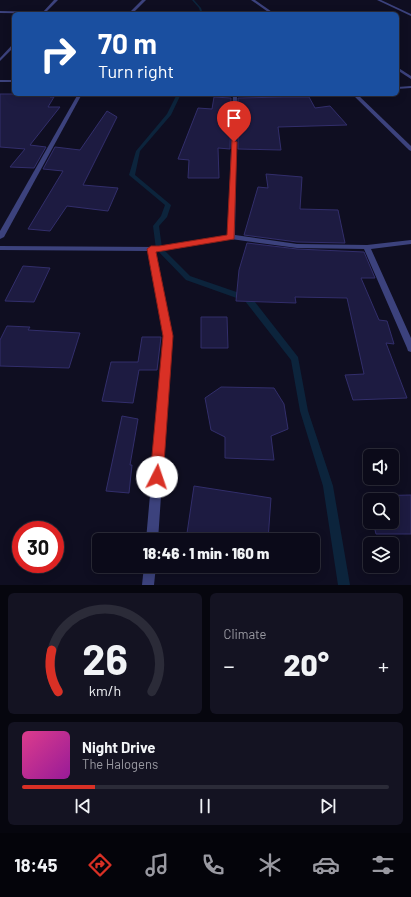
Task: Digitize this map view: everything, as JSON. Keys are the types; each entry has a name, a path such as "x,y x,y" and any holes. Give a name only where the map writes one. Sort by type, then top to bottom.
{"street":[{"path":"44,12 56,0"},
{"path":"132,12 144,0"},
{"path":"253,0 270,12"},
{"path":"379,0 411,15"},
{"path":"399,13 411,11"},
{"path":"0,12 12,12"},
{"path":"0,60 12,47"},
{"path":"399,69 411,78"},
{"path":"0,81 12,81"},
{"path":"399,88 411,87"},
{"path":"0,237 79,96"},
{"path":"231,237 235,96"},
{"path":"356,96 411,150"},
{"path":"0,248 159,249 231,237 297,246 367,246 411,242"},
{"path":"367,246 411,348"},
{"path":"151,249 168,336 153,533"},
{"path":"148,585 149,573"}],"building":[{"path":"0,94 12,94 12,96 54,97 48,107 60,107 30,145 46,147 34,168 10,167 25,149 0,147"},
{"path":"214,97 231,98 230,149 218,148 219,178 188,178 189,160 178,159 198,108 212,109"},
{"path":"309,97 315,108 330,106 347,125 278,127 281,150 238,149 238,98"},
{"path":"107,111 117,117 83,185 118,188 108,211 67,206 50,231 28,229 63,171 43,169 55,147 80,150"},
{"path":"266,174 302,177 300,209 338,210 345,243 297,242 244,235 258,187 268,188"},
{"path":"247,243 297,249 364,252 375,278 361,278 379,320 387,321 394,344 386,343 407,398 353,400 345,375 364,374 347,298 295,297 296,303 236,301 239,270"},
{"path":"23,266 50,268 34,302 5,301"},
{"path":"201,317 227,317 228,348 201,348"},
{"path":"7,326 30,327 28,330 80,333 69,368 0,366 0,340"},
{"path":"142,337 161,337 157,370 139,370 133,403 102,401 111,362 138,362"},
{"path":"221,387 274,388 284,404 288,429 271,436 274,460 225,458 225,437 211,430 205,398"},
{"path":"122,416 138,419 130,465 132,465 129,493 106,491"},
{"path":"194,486 271,498 268,533 187,533"},
{"path":"399,495 411,495 411,534 376,534 375,529 399,529"}],"waterway":[{"path":"193,0 201,12"},
{"path":"178,96 169,114 138,151 132,175 168,205 164,217 156,226 159,249 188,278 248,299 295,359 304,411 328,486 344,585"}],"route":[{"path":"157,477 168,336 151,249 231,237 234,142"}]}
